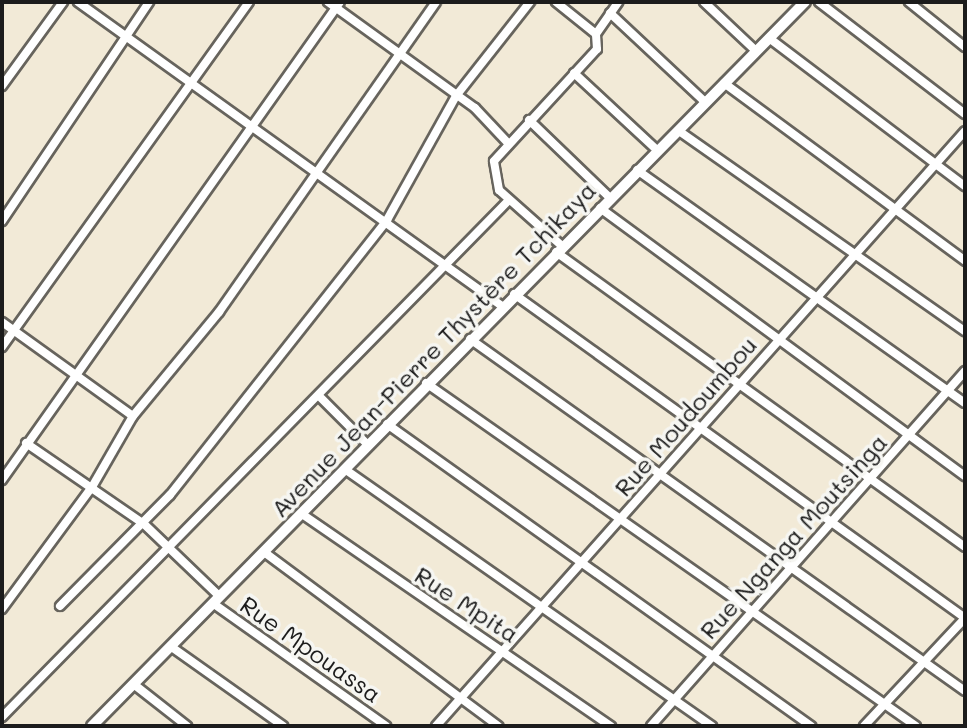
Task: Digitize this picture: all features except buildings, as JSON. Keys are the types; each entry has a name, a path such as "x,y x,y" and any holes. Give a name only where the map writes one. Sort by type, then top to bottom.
{"street":[{"path":"2,86 63,2"},
{"path":"78,2 387,220 502,306"},
{"path":"2,221 64,137 149,2"},
{"path":"2,347 249,2"},
{"path":"2,609 92,487 133,416 219,312 313,169 436,2"},
{"path":"60,606 144,524 387,220 456,96 530,2"},
{"path":"556,2 596,34"},
{"path":"618,2 596,34 597,49 494,161 499,190 559,249 737,384 965,547"},
{"path":"705,2 756,51"},
{"name":"Avenue Jean-Pierre Thystère Tchikaya","path":"92,726 136,686 346,470 425,383 805,2"},
{"path":"819,2 965,114"},
{"path":"909,2 965,47"},
{"path":"2,480 74,373 168,253 334,4 456,96 508,143"},
{"path":"610,13 705,102"},
{"path":"769,38 965,186"},
{"path":"574,73 657,150"},
{"path":"724,83 965,261"},
{"path":"529,120 610,198"},
{"path":"678,131 965,331"},
{"name":"Rue Moudoumbou","path":"436,726 502,649 586,562 813,295 965,131"},
{"path":"637,170 965,403"},
{"path":"2,718 321,398 508,201"},
{"path":"600,208 965,476"},
{"path":"514,294 699,430 965,618 864,726"},
{"path":"2,322 133,416"},
{"path":"470,339 965,691"},
{"name":"Rue Nganga Moutsinga","path":"650,726 789,567 872,479 965,371"},
{"path":"425,383 887,703 916,726"},
{"path":"321,398 368,445"},
{"path":"387,424 478,495 586,562 811,726"},
{"name":"Rue Mpouassa","path":"26,443 144,524 217,601 386,726"},
{"path":"346,470 712,726"},
{"name":"Rue Mpita","path":"302,514 611,726"},
{"path":"264,552 498,726"},
{"path":"173,648 283,726"},
{"path":"136,686 187,726"}]}
